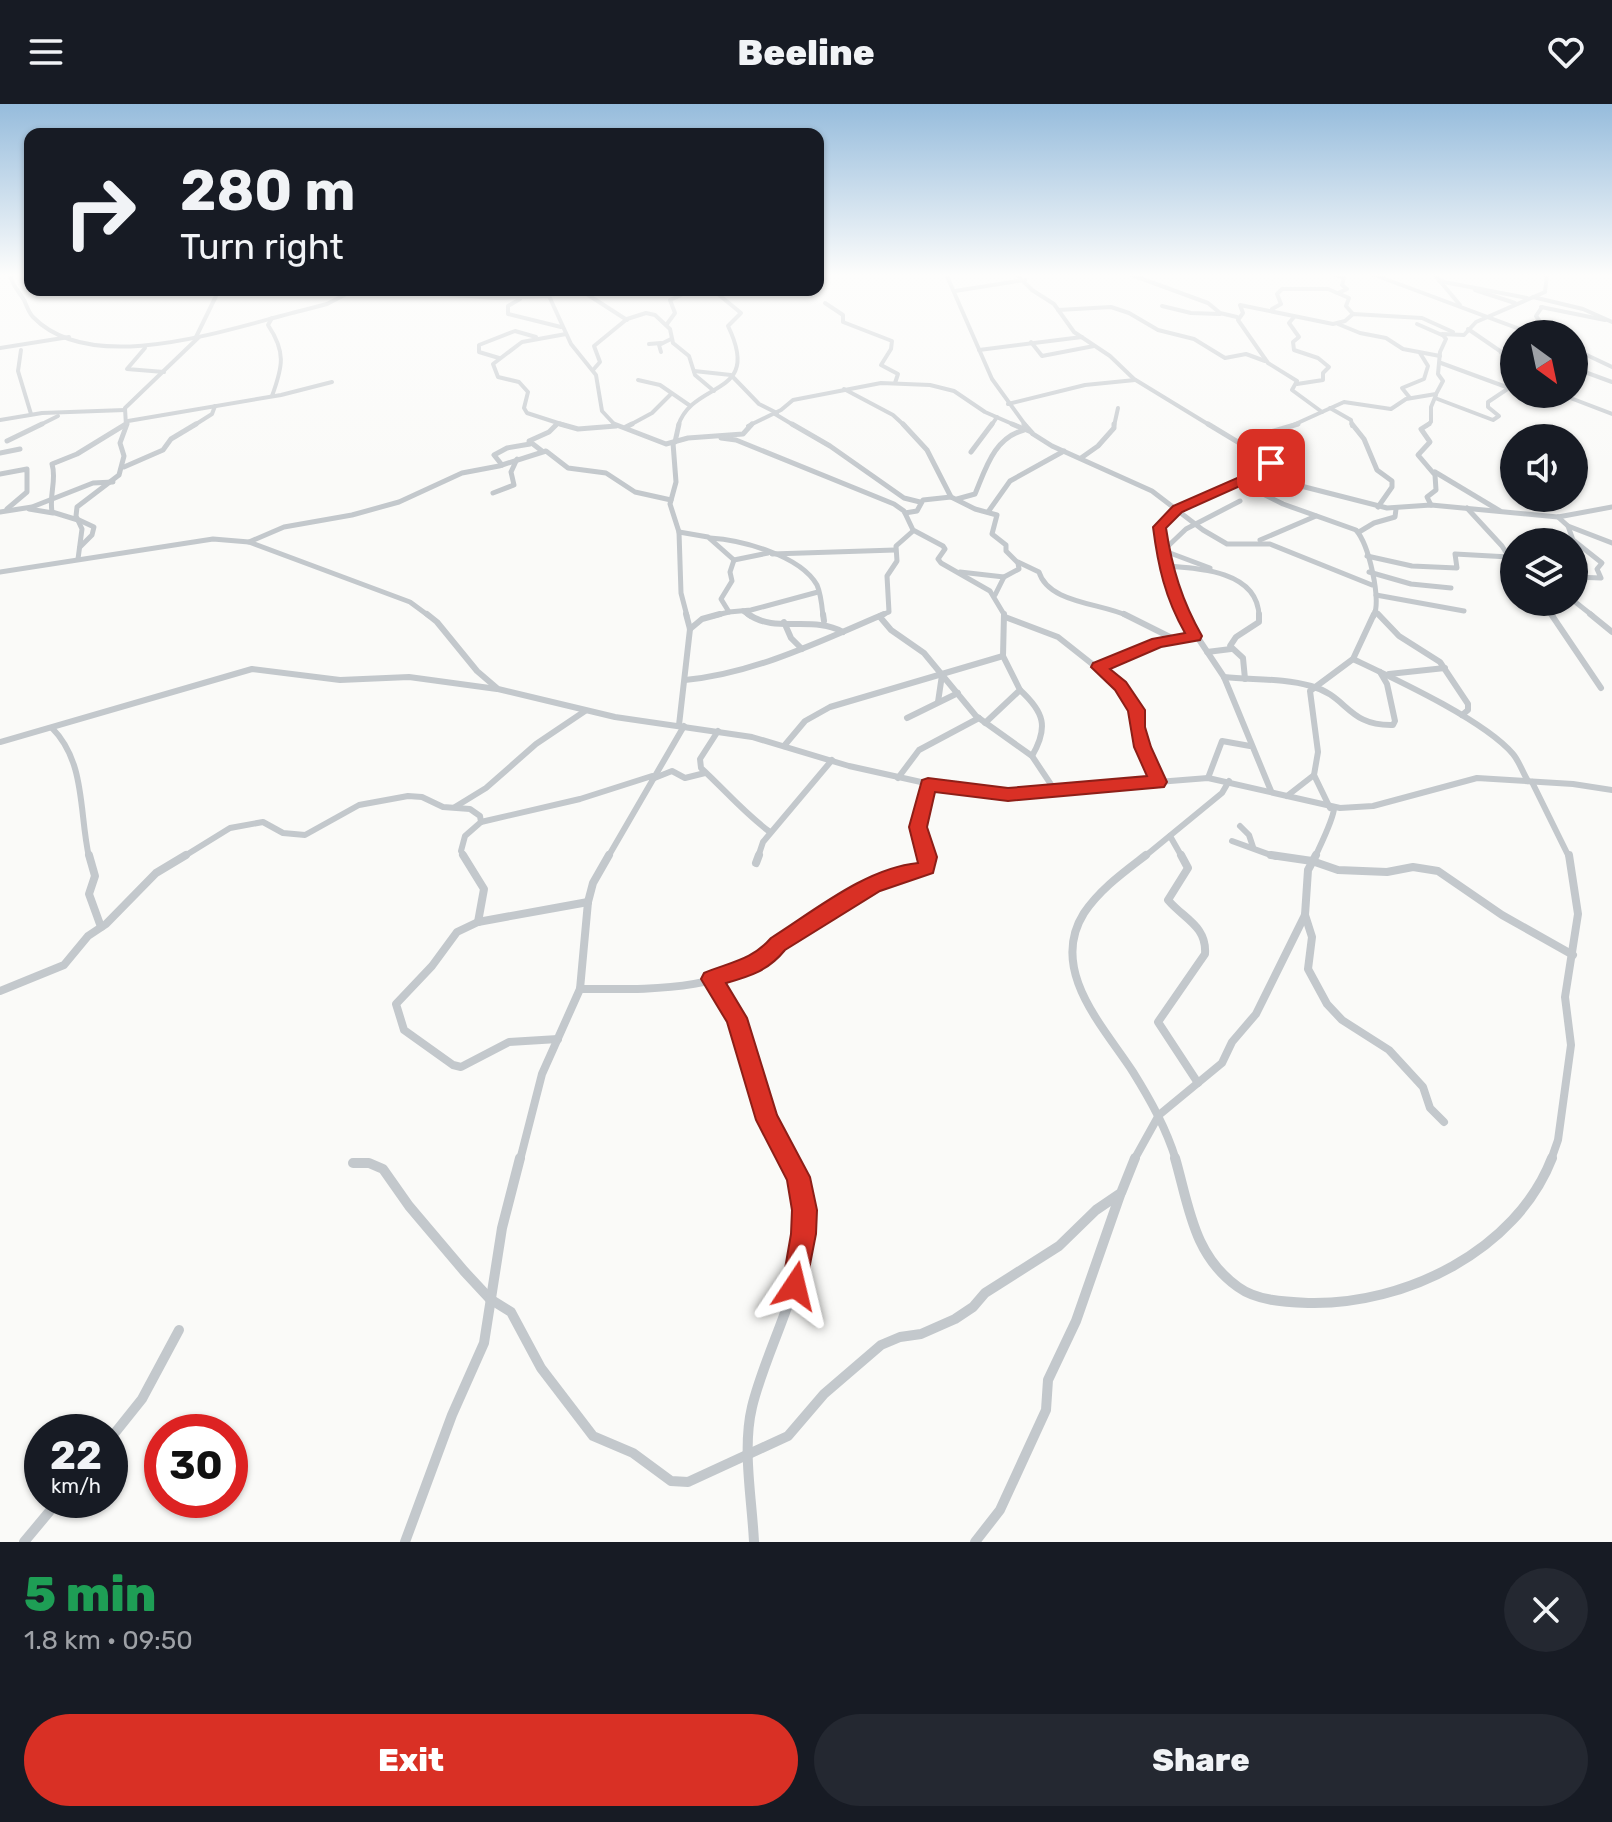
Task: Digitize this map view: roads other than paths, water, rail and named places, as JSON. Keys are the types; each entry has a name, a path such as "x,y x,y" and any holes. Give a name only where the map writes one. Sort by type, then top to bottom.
{"street":[{"path":"0,348 46,341"},
{"path":"86,341 145,348 176,341"},
{"path":"0,420 31,414 125,410 194,341"},
{"path":"272,396 274,380 281,369 282,352 279,341"},
{"path":"489,341 479,345 479,352 499,358"},
{"path":"526,341 499,358 492,368 498,377 523,385 528,392 524,408 527,413 578,429 626,427 656,442 688,438 734,439 894,504 905,513 906,525 943,546 945,549 939,561 995,595 1005,617 1003,656 1020,690 1041,709 1045,723 1032,756"},
{"path":"571,341 593,370 601,409 616,426"},
{"path":"593,370 600,363 594,350 599,341"},
{"path":"649,344 666,341"},
{"path":"673,341 694,361 694,371 714,391"},
{"path":"405,1542 452,1415 484,1343 510,1194 542,1074 580,989 588,902 593,883 651,778 673,748 681,726 690,629 681,593 679,532 671,500 676,482 674,442 680,418 689,405 727,384 738,350 734,341"},
{"path":"892,341 881,365 898,374 895,383"},
{"path":"975,341 1008,404 1028,430"},
{"path":"979,350 1040,341"},
{"path":"1087,341 1136,380 1271,462 1263,471 1178,509 1159,527 1165,566 1179,610 1224,677 1271,791"},
{"path":"1197,341 1225,358 1246,354 1267,362 1297,384 1322,381 1323,372 1329,367 1314,356 1294,350 1294,341"},
{"path":"1253,341 1267,362"},
{"path":"1390,341 1399,348 1440,356"},
{"path":"1431,505 1427,497 1437,486 1435,475 1418,455 1430,442 1421,429 1431,422 1436,396 1443,381 1438,374 1445,341"},
{"path":"1031,342 1042,356 1094,346"},
{"path":"661,343 661,352"},
{"path":"145,348 127,369 164,372"},
{"path":"21,350 18,371 31,414"},
{"path":"580,356 594,350"},
{"path":"1410,398 1402,388 1424,379 1428,366 1420,353"},
{"path":"1588,356 1612,367"},
{"path":"1240,441 1296,424 1346,402 1391,409 1410,398 1436,396 1494,420 1499,416 1488,407 1488,402 1509,388 1441,363"},
{"path":"694,371 731,375 759,404 872,473 904,498 920,502 975,494 1001,442 1014,432 1028,430"},
{"path":"1588,373 1612,382"},
{"path":"638,380 660,385 689,405"},
{"path":"1008,404 1085,385 1136,380"},
{"path":"53,513 49,500 56,471 53,463 77,454 128,422 332,382"},
{"path":"717,438 727,433 744,433 747,426 776,413 793,400 872,383 930,385 954,391 1064,451 1152,491 1230,545 1255,542 1294,528 1316,516"},
{"path":"1297,384 1292,390 1322,412"},
{"path":"844,389 893,415 916,436 954,498 997,515 992,534 1006,545 1006,551 1016,560 1039,572 1044,584 1052,591 1101,606 1174,639"},
{"path":"626,427 652,413 671,394"},
{"path":"1588,405 1612,414"},
{"path":"78,559 82,529 76,516 79,504 113,482 124,467 163,450 171,439 212,414 215,406"},
{"path":"1081,458 1098,446 1114,428 1118,408"},
{"path":"1330,408 1351,420 1353,429 1364,439 1377,470 1392,481 1392,487 1378,507"},
{"path":"124,467 125,455 120,441 128,422 125,410"},
{"path":"0,451 7,441 27,433 43,421 72,412"},
{"path":"971,452 997,417"},
{"path":"530,444 530,440 549,432 558,423"},
{"path":"0,437 7,438 7,441"},
{"path":"502,465 494,455 507,448 530,444 551,452 568,468 602,472 635,492 671,500"},
{"path":"0,451 20,449"},
{"path":"249,542 284,527 352,515 399,502 462,473 502,465 542,451"},
{"path":"988,512 1010,481 1064,451"},
{"path":"493,493 514,485 511,472 517,459"},
{"path":"0,474 27,469 27,492 2,512"},
{"path":"1430,470 1506,514"},
{"path":"1263,471 1301,486 1396,509 1431,505 1558,517 1612,507"},
{"path":"1237,481 1278,502 1359,532"},
{"path":"2,512 27,508 93,483 113,482"},
{"path":"894,504 904,498"},
{"path":"1231,649 1236,637 1259,622 1260,613 1250,588 1166,549 1184,531 1240,501"},
{"path":"905,513 917,511 920,502"},
{"path":"27,508 79,520 94,527 89,540 80,547"},
{"path":"1467,508 1500,546"},
{"path":"1359,532 1374,523 1395,517 1396,509"},
{"path":"1558,517 1568,526 1612,543"},
{"path":"685,680 708,678 802,649 891,611 887,576 897,563 895,550 898,544 913,531"},
{"path":"679,532 743,542 779,560 791,561 815,584 824,621"},
{"path":"1359,532 1376,595 1375,611 1353,659 1314,686 1310,696 1318,752 1314,775 1332,808 1324,839 1307,876 1305,915 1312,937 1308,969 1327,1004 1342,1020 1389,1050 1423,1087 1430,1108 1444,1122"},
{"path":"708,537 734,560"},
{"path":"0,572 213,539 249,542 410,602 437,622 477,671 498,689"},
{"path":"1255,542 1275,546 1372,585"},
{"path":"734,560 756,553 895,550"},
{"path":"1588,552 1602,563 1597,569 1602,576 1599,579 1588,578"},
{"path":"1367,556 1401,566 1428,569 1457,568 1455,554 1500,556"},
{"path":"729,612 721,599 732,581 730,572 734,560"},
{"path":"960,572 1004,577 1019,569 1016,560"},
{"path":"1165,566 1217,573"},
{"path":"1369,572 1411,584 1451,588"},
{"path":"995,595 1004,577"},
{"path":"690,629 702,619 818,592"},
{"path":"1376,595 1464,611"},
{"path":"743,611 760,622 824,621 843,632"},
{"path":"1375,611 1399,636 1445,668 1468,702 1468,710 1462,715"},
{"path":"1588,612 1612,632"},
{"path":"1552,616 1601,688"},
{"path":"880,617 891,630 924,653 982,721 1032,756 1056,792"},
{"path":"1005,617 1056,636 1120,686 1137,710 1142,747 1158,782"},
{"path":"784,622 791,638 802,649"},
{"path":"1099,667 1158,642 1195,636"},
{"path":"1207,652 1231,649 1243,659 1245,679"},
{"path":"784,746 799,724 818,712 1003,656"},
{"path":"1229,781 1222,793 1097,893 1077,930 1072,963 1076,979 1092,1014 1159,1115 1178,1167 1191,1228 1212,1260 1238,1286 1260,1296 1301,1302 1346,1301 1385,1294 1482,1250 1531,1202 1555,1151 1559,1135 1562,1093 1571,1045 1566,1016 1566,979 1573,955 1580,895 1576,871 1555,821 1509,750 1462,715 1353,659"},
{"path":"1382,673 1405,675 1429,668 1445,668"},
{"path":"0,742 147,701 191,685 215,682 249,669 340,680 409,677 498,689 585,711 718,731 928,785 1008,794 1208,778 1332,808 1373,806 1477,778 1612,790"},
{"path":"938,702 941,673"},
{"path":"1224,677 1314,686 1357,721 1370,726 1393,725 1387,684 1382,673"},
{"path":"898,778 919,750 982,721 1020,690"},
{"path":"907,718 958,693"},
{"path":"455,807 483,790 536,744 585,711"},
{"path":"52,728 63,739 73,760 86,822 88,852 95,876 89,894 101,927"},
{"path":"718,731 700,759 705,773 731,793 743,813 770,832"},
{"path":"1208,778 1222,741 1250,746"},
{"path":"756,863 761,845 770,832 832,760"},
{"path":"478,922 484,889 461,851 465,836 481,822 580,799 672,771 685,778 705,773"},
{"path":"1287,796 1314,775"},
{"path":"580,989 661,986 712,979 728,972 742,971 767,957 778,944 873,885 926,867 928,857 918,827 928,785"},
{"path":"0,991 64,965 88,936 156,873 237,826 266,822 278,832 300,835 314,831 348,809 376,800 416,796 437,806 477,812 481,822"},
{"path":"1240,826 1249,835 1253,847"},
{"path":"1170,836 1188,868 1168,900 1201,931 1206,952 1202,966 1167,1005 1158,1022 1198,1083"},
{"path":"1232,841 1277,857 1312,861 1338,870 1387,872 1413,867 1438,871 1502,915 1573,955"},
{"path":"558,1039 509,1042 461,1067 453,1065 404,1030 397,999 432,966 457,932 478,922 588,902"},
{"path":"975,1542 1000,1510 1046,1410 1048,1380 1076,1321 1133,1162 1159,1115 1222,1063 1232,1042 1251,1023 1305,915"},
{"path":"712,979 737,1018 767,1120 796,1169 804,1210 804,1234 791,1302 752,1405 749,1452 754,1542"},
{"path":"353,1163 378,1165 386,1171 434,1238 490,1299 517,1319 541,1368 593,1436 633,1453 671,1481 688,1482 788,1436 824,1394 881,1345 938,1328 963,1315 985,1293 1059,1246 1096,1210 1121,1193"},
{"path":"128,1416 142,1399 179,1330"},
{"path":"24,1542 44,1518"}]}
